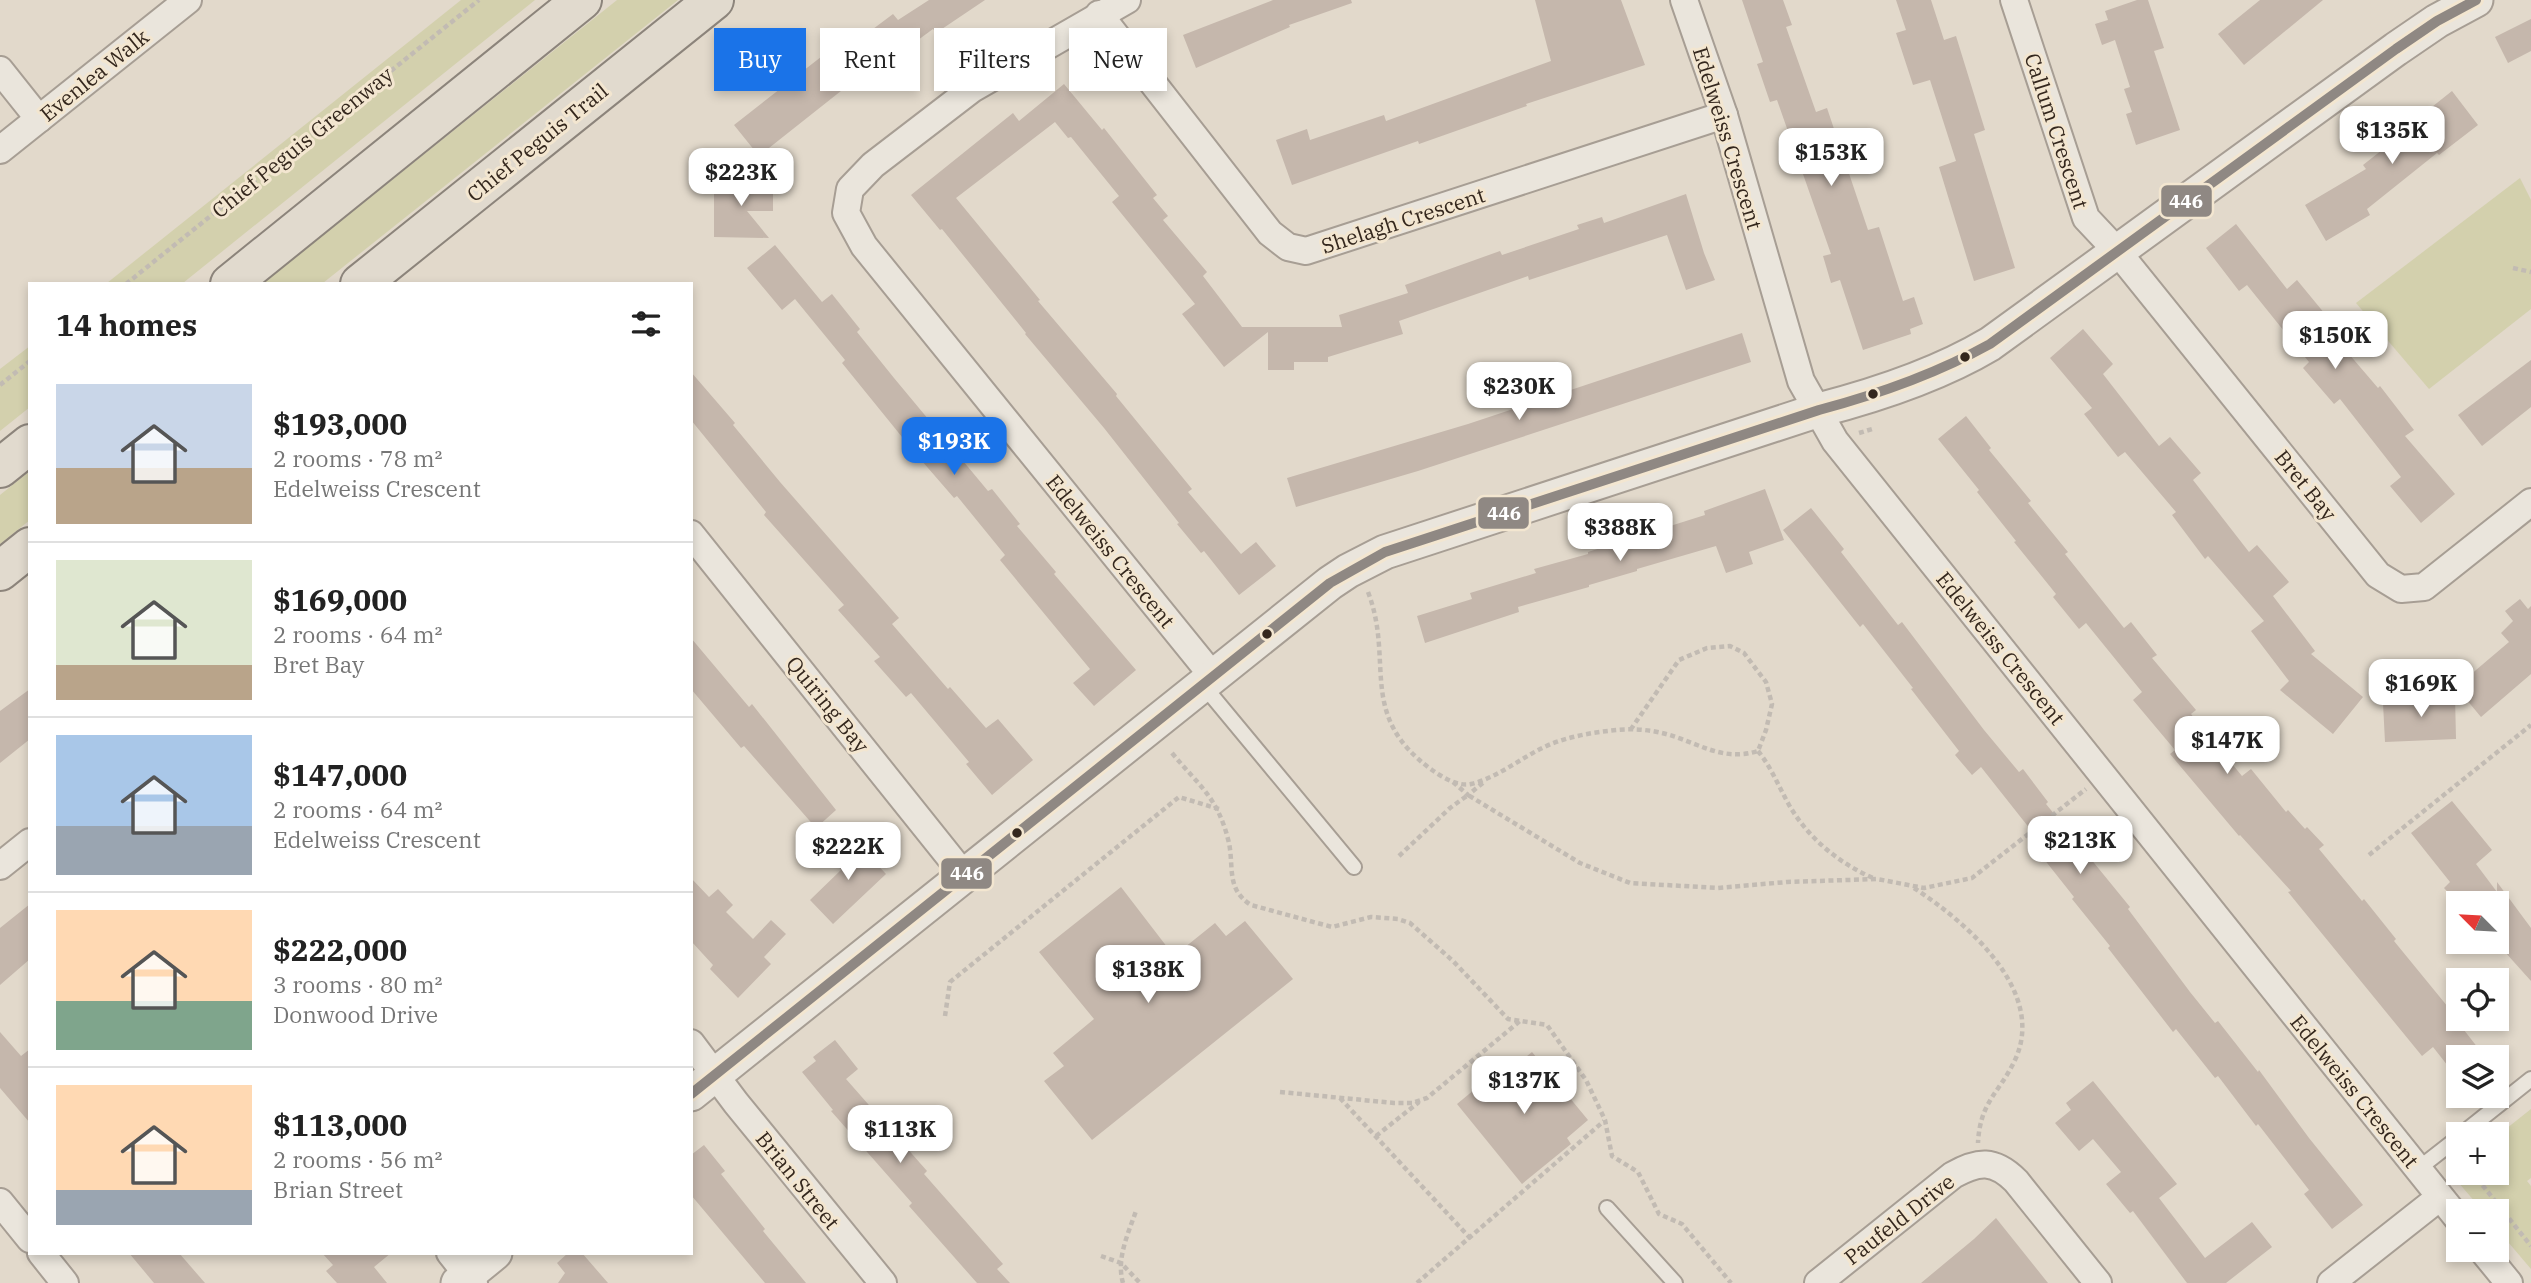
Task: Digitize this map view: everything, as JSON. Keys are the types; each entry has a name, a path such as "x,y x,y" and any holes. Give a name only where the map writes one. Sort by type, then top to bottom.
{"main road":[{"path":"231,282 582,0"},
{"name":"Chief Peguis Trail","path":"362,282 714,0"},
{"path":"0,468 28,446"},
{"path":"0,571 28,549"}],"street":[{"name":"Evenlea Walk","path":"0,150 188,0"},
{"name":"Edelweiss Crescent","path":"1127,0 972,89 873,165 850,189 846,213 864,246 1207,679"},
{"name":"Edelweiss Crescent","path":"1684,0 1724,115 1801,381 1835,441 2446,1205"},
{"name":"Callum Crescent","path":"2014,0 2086,218 2117,251"},
{"path":"693,1050 703,1085 1207,679 1330,583 1356,566 1385,552 1850,402 1960,362 1990,344 2396,49 2437,21 2476,0"},
{"name":"Shelagh Crescent","path":"1099,14 1269,233 1288,247 1306,251 1724,115"},
{"path":"0,70 39,119"},
{"name":"Bret Bay","path":"2117,251 2378,575 2401,589 2424,587 2531,502"},
{"name":"Quiring Bay","path":"693,536 964,875"},
{"path":"0,866 28,844"},
{"name":"Brian Street","path":"703,1085 883,1283"},
{"path":"1981,1164 1986,1163 2006,1171 2016,1181 2098,1283"},
{"name":"Paufeld Drive","path":"1818,1283 1953,1175 1967,1167 1981,1164"},
{"path":"2331,1283 2440,1198"},
{"path":"0,1202 28,1237"},
{"path":"43,1255 65,1283"},
{"path":"462,1274 492,1255"},
{"path":"2492,1262 2510,1283"}],"lane":[{"path":"1207,679 1354,867"},
{"path":"2476,1122 2531,1079"},
{"path":"2418,1169 2446,1146"},
{"path":"1607,1208 1675,1283"}],"path":[{"name":"Chief Peguis Greenway","path":"128,282 479,0"},
{"path":"2513,268 2531,272"},
{"path":"0,385 28,363"},
{"path":"1356,566 1376,617 1380,684 1392,726 1417,759 1468,795 1580,863 1630,883 1718,888 1877,879"},
{"path":"1631,729 1679,660 1707,648 1730,646 1744,653 1766,682 1772,704 1758,751"},
{"path":"2369,855 2531,725"},
{"path":"1449,780 1468,785 1552,744 1583,735 1631,729 1668,734 1717,752 1741,756 1758,751"},
{"path":"1758,751 1768,763 1789,805 1807,831 1847,865 1877,879 1924,888 1972,878 2103,776"},
{"path":"1172,753 1204,787 1219,810 1229,845 1235,890 1242,899 1251,905 1332,927 1371,917 1398,919 1409,923 1446,954 1508,1019 1547,1026 1587,1080 1605,1120 1612,1156 1638,1172 1659,1214 1682,1224 1731,1283"},
{"path":"1399,856 1450,808 1490,776"},
{"path":"945,1016 950,982 1179,797 1219,810"},
{"path":"1910,886 1929,898 1986,949 2014,989 2021,1011 2024,1027 2019,1049 2013,1064 1987,1103 1980,1124 1978,1141 1981,1164"},
{"path":"1280,1092 1394,1103 1427,1098 1520,1020"},
{"path":"1340,1098 1471,1239"},
{"path":"1376,1136 1422,1099"},
{"path":"1417,1283 1471,1239 1605,1120"},
{"path":"2482,1185 2531,1246"},
{"path":"1123,1283 1121,1263 1136,1211"},
{"path":"1101,1256 1121,1263 1140,1283"}],"shaded area":[{"path":"461,0 535,0 184,282 108,282"},
{"path":"617,0 678,0 324,282 264,282"},
{"path":"2520,178 2531,200 2531,309 2429,389 2356,303"},
{"path":"28,348 28,409 0,431 0,369"},
{"path":"28,473 28,522 0,544 0,495"},
{"path":"2531,1109 2531,1178 2527,1181 2531,1186 2531,1269 2509,1243 2509,1199 2473,1199 2460,1185 2509,1185 2509,1126"}],"building":[{"path":"929,0 985,0 943,28 934,28 920,39 920,28 874,28 893,14 898,20"},
{"path":"1273,0 1351,0 1352,3 1289,25 1290,27 1196,68 1183,35"},
{"path":"1535,0 1621,0 1645,65 1292,185 1276,140 1307,129 1310,140 1384,115 1386,121 1551,61"},
{"path":"1742,0 1783,0 1792,25 1786,27 1816,112 1827,108 1868,230 1879,227 1903,301 1914,297 1923,324 1910,329 1911,334 1863,350 1840,280 1831,283 1823,256 1831,254 1777,100 1770,102 1757,64 1763,62"},
{"path":"1896,0 1931,0 1944,40 1956,36 1985,130 1974,134 2015,268 1974,281 1939,167 1956,161 1930,80 1913,85 1896,33 1906,30"},
{"path":"2137,0 2148,0 2164,48 2154,51 2180,130 2136,145 2126,114 2132,112 2124,89 2130,87 2115,40 2102,45 2095,24 2108,20 2105,11"},
{"path":"2260,0 2323,0 2244,65 2218,34"},
{"path":"2531,19 2531,51 2508,63 2495,37"},
{"path":"820,58 820,91 841,91 759,156 734,125 777,91 806,91 806,69"},
{"path":"1064,84 1102,130 1104,128 1157,195 1153,198 1168,216 1163,220 1207,272 1203,276 1242,327 1342,327 1339,315 1408,293 1405,285 1500,251 1502,255 1579,229 1577,225 1602,217 1604,223 1686,194 1715,280 1686,290 1667,235 1529,280 1528,276 1399,321 1403,334 1328,357 1328,362 1294,362 1294,370 1268,370 1268,332 1224,367 1182,314 1195,304 1112,202 1119,196 1071,137 1068,138 1055,122 956,198 1117,394 1192,489 1188,492 1241,554 1256,542 1276,566 1239,595 1204,551 1201,553 1177,524 1179,523 1104,428 942,229 940,230 911,195 1013,113 1019,121"},
{"path":"2452,91 2478,125 2439,155 2437,153 2367,209 2370,215 2326,241 2305,205 2366,169 2363,165"},
{"path":"738,180 773,180 773,211 747,211 769,238 714,237 714,185 738,185"},
{"path":"2236,224 2287,289 2297,280 2325,314 2319,319 2378,388 2380,386 2414,430 2405,436 2455,494 2421,523 2390,486 2401,477 2340,399 2334,404 2303,368 2309,362 2247,285 2239,291 2206,248"},
{"path":"775,245 822,302 832,294 860,329 857,332 894,378 988,491 992,489 1020,524 1017,526 1056,572 1054,574 1136,670 1094,706 1073,683 1090,669 1000,560 1005,555 957,496 954,498 915,453 842,363 845,360 795,299 782,310 747,268"},
{"path":"2083,329 2113,364 2103,374 2159,446 2170,437 2201,473 2193,480 2249,552 2257,545 2289,582 2273,596 2315,651 2311,654 2363,697 2333,734 2280,690 2289,681 2251,631 2264,621 2208,556 2205,559 2172,515 2176,512 2125,452 2118,457 2084,414 2092,408 2050,358"},
{"path":"1742,333 1751,362 1418,471 1296,507 1287,478 1468,424"},
{"path":"2531,360 2531,407 2482,446 2458,415"},
{"path":"693,374 780,482 899,618 892,624 948,689 950,687 986,728 998,719 1033,760 992,795 966,764 969,762 911,693 906,697 874,661 880,657 838,610 844,605 764,515 766,512 693,422"},
{"path":"1966,416 1991,448 1989,450 2031,501 2028,503 2068,552 2065,554 2124,628 2131,622 2157,655 2152,658 2196,710 2191,714 2242,776 2251,769 2286,812 2288,810 2324,845 2319,849 2362,901 2364,899 2446,1005 2446,1031 2465,1031 2476,1045 2446,1045 2446,1064 2433,1047 2422,1056 2288,892 2291,891 2239,836 2170,754 2175,750 2133,700 2142,692 2086,623 2079,629 2053,597 2056,594 1938,439"},
{"path":"1765,489 1784,540 1749,552 1753,564 1726,573 1716,546 1518,607 1519,612 1425,643 1417,616 1472,599 1470,593 1536,573 1534,569 1705,515 1704,511"},
{"path":"1811,508 1844,549 1841,552 1898,625 1902,622 2019,772 2023,769 2048,802 2046,804 2130,907 2128,909 2190,992 2215,1023 2218,1021 2258,1072 2259,1070 2363,1205 2332,1229 2304,1194 2309,1190 2258,1124 2256,1126 2218,1076 2215,1078 2176,1029 2173,1032 2108,948 2110,946 2036,849 2042,844 1981,767 1972,775 1955,755 1959,751 1911,689 1913,688 1863,624 1860,627 1783,530"},
{"path":"2520,599 2528,609 2531,606 2531,674 2481,717 2456,687 2509,642 2501,633 2513,621 2505,611"},
{"path":"693,640 749,707 752,704 836,810 816,828 744,746 741,748 693,691"},
{"path":"28,690 28,741 0,763 0,711"},
{"path":"2455,695 2456,739 2385,742 2383,703 2405,703 2405,697"},
{"path":"2452,801 2492,850 2476,864 2496,891 2447,891 2444,888 2450,882 2411,833"},
{"path":"853,839 886,874 833,924 810,900 841,870 833,859"},
{"path":"693,880 709,897 718,889 733,905 726,912 753,939 771,920 786,934 764,957 771,964 738,998 710,969 713,965 693,943"},
{"path":"1121,887 1174,956 1215,923 1226,936 1245,921 1293,979 1092,1140 1044,1081 1064,1066 1053,1053 1094,1019 1039,952"},
{"path":"2510,900 2531,928 2531,981 2507,954 2510,954"},
{"path":"28,906 28,961 0,985 0,928"},
{"path":"0,1032 21,1056 28,1051 28,1121 0,1088"},
{"path":"835,1040 858,1069 846,1079 927,1171 924,1174 1003,1264 997,1269 1010,1283 977,1283 909,1206 912,1203 831,1111 833,1110 802,1072 816,1061 813,1057"},
{"path":"1532,1052 1588,1120 1567,1138 1571,1144 1522,1184 1457,1104 1504,1065 1509,1071"},
{"path":"2093,1081 2177,1184 2159,1198 2205,1258 2252,1222 2272,1247 2226,1283 2187,1283 2133,1211 2130,1213 2106,1184 2121,1172 2093,1139 2079,1151 2055,1123 2071,1110 2066,1103"},
{"path":"704,1145 725,1171 721,1174 765,1229 763,1231 806,1283 765,1283 693,1197 693,1153"},
{"path":"1996,1218 2048,1283 1921,1283 1974,1239"},
{"path":"131,1255 181,1255 205,1283 154,1283"},
{"path":"324,1255 389,1255 374,1267 387,1283 337,1283 326,1271 333,1265"},
{"path":"566,1255 584,1255 608,1283 558,1283 565,1273 557,1263"}],"transit line":[{"name":"446","path":"693,1092 1330,583 1385,552 1885,390 1970,355 1990,344 2396,49 2437,21 2476,0"}]}
